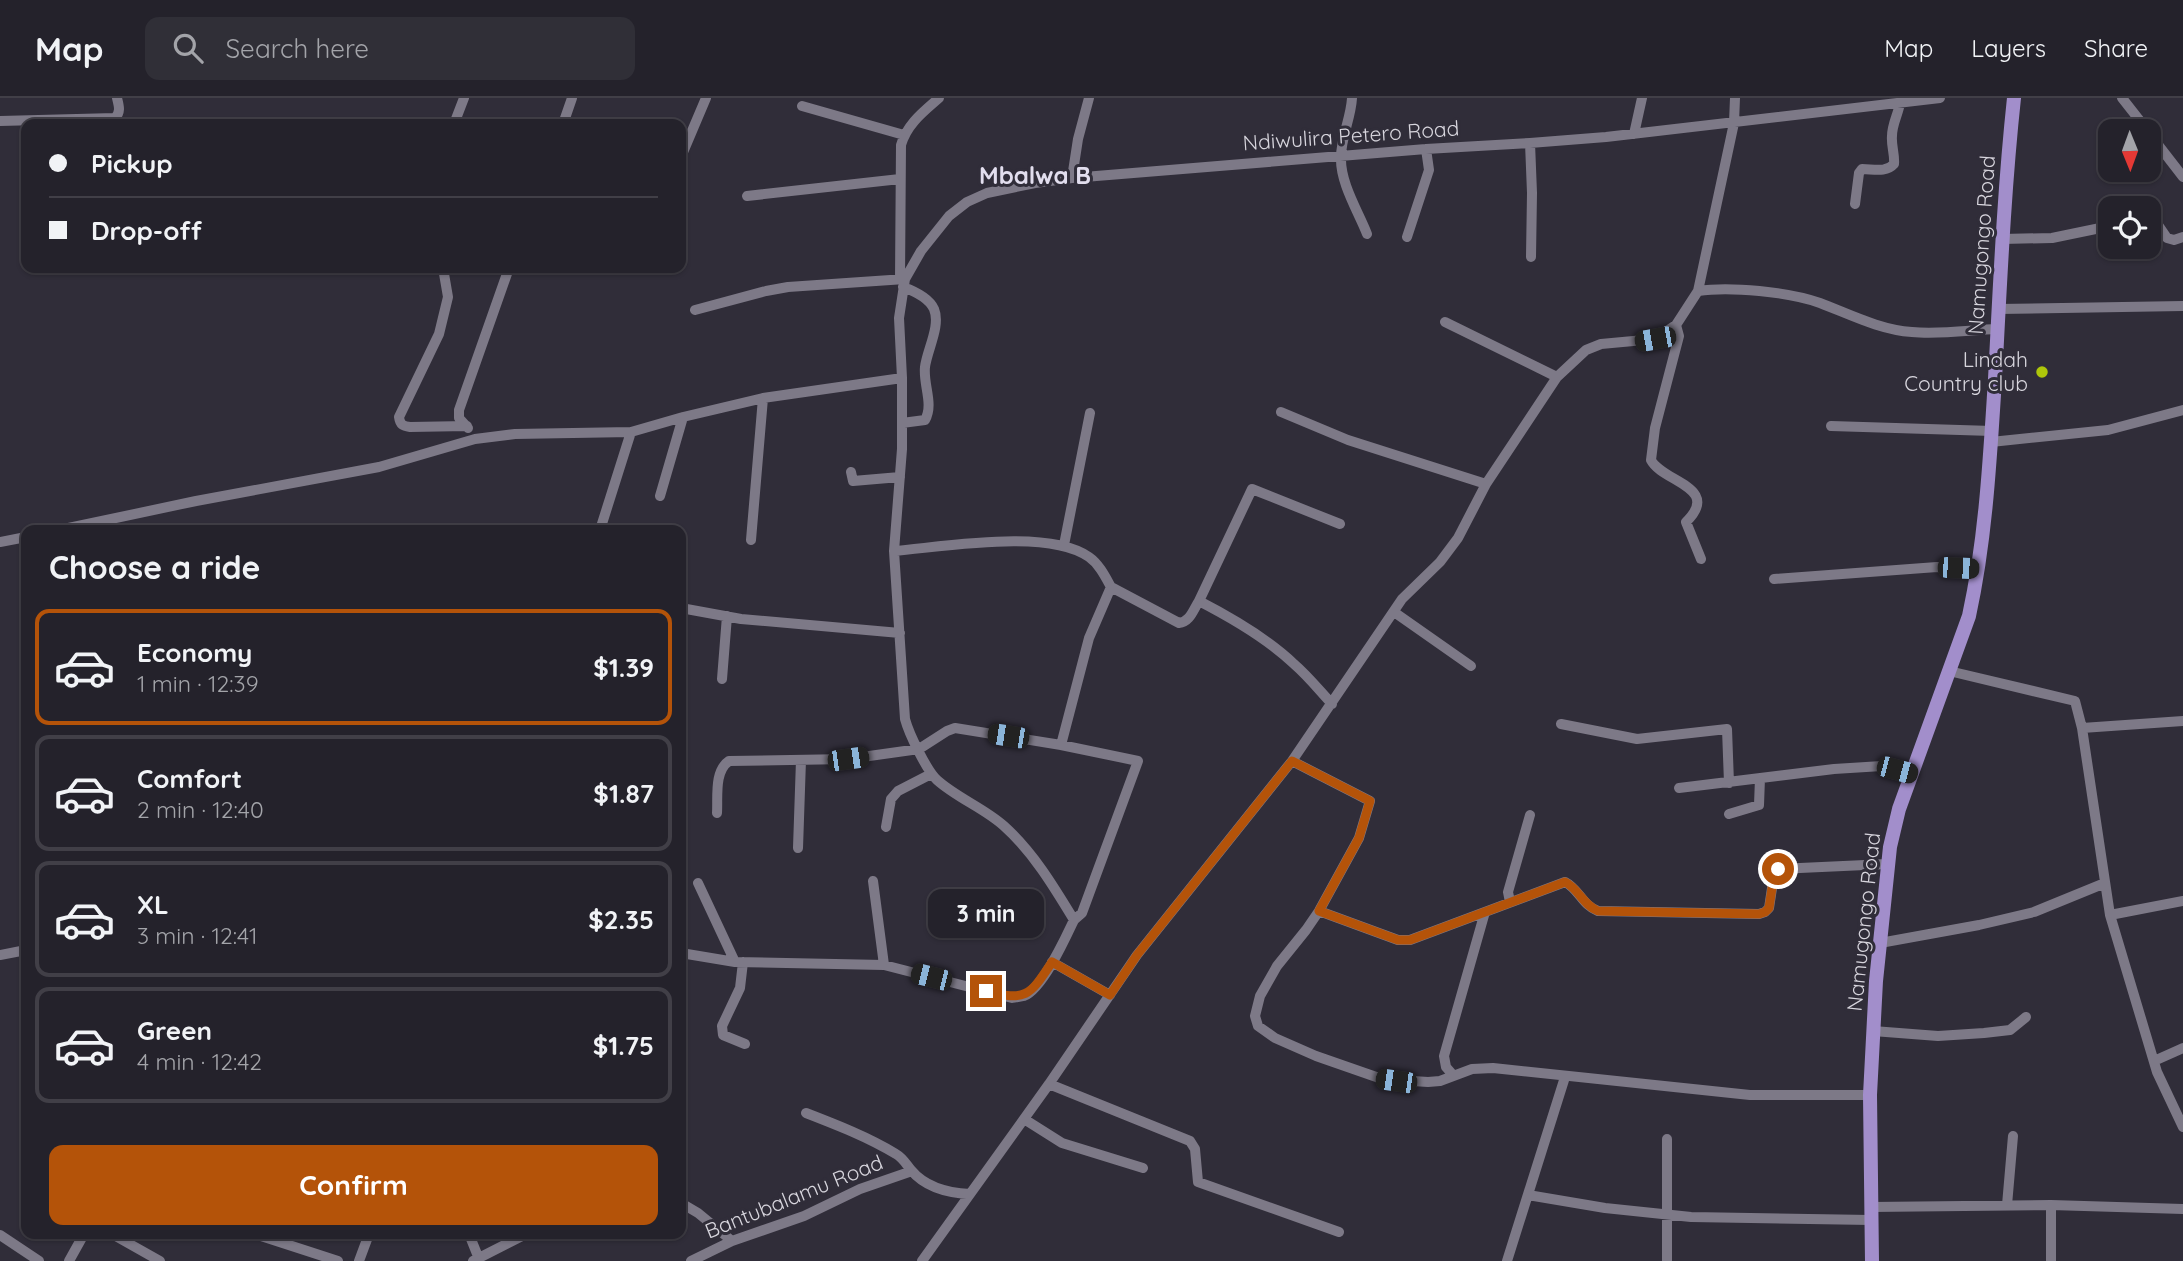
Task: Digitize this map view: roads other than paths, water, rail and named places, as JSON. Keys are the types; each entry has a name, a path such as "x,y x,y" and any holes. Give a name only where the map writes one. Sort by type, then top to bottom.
{"main road":[{"name":"Namugongo Road","path":"1872,1261 1870,1095 1887,864 1899,809 1969,616 1978,568 1992,437 2007,158 2014,98"}],"street":[{"path":"77,119 115,118 119,109 117,98"},
{"path":"456,119 464,98"},
{"path":"565,119 572,98"},
{"path":"686,145 706,98"},
{"path":"903,282 901,145 914,120 939,98"},
{"path":"1072,178 1078,139 1089,98"},
{"path":"1352,98 1341,156 1345,181 1367,234"},
{"path":"1634,134 1642,98"},
{"path":"922,1261 1049,1084 1137,955 1292,761 1402,599 1440,562 1452,546 1486,484 1556,377 1586,350 1601,344 1655,339 1676,325 1698,291 1734,123 1735,98"},
{"name":"Ndiwulira Petero Road","path":"931,774 908,731 901,674 901,632 894,551 902,423 899,318 903,282 921,251 949,216 967,202 987,193 1072,178 1634,134 1940,98"},
{"path":"2122,98 2138,119"},
{"path":"1855,204 1858,173 1862,169 1891,168 1894,164 1891,139 1893,122 1900,103"},
{"path":"802,106 904,135"},
{"path":"0,121 21,120"},
{"path":"1530,143 1531,257"},
{"path":"1406,237 1429,170 1426,149"},
{"path":"2161,149 2183,177"},
{"path":"747,196 900,179"},
{"path":"2002,239 2052,238 2098,228"},
{"path":"2161,230 2166,238 2174,240 2183,237"},
{"path":"444,273 448,297 439,334 399,417 403,426 410,427 467,426"},
{"path":"475,439 459,418 459,410 507,273"},
{"path":"695,310 788,287 903,282 931,304 935,312 935,323 925,371 928,415 925,420 902,423"},
{"path":"1698,291 1717,288 1786,295 1817,302 1861,320 1911,332 1997,329"},
{"path":"1998,309 2183,306"},
{"path":"1445,321 1556,377"},
{"path":"1676,325 1679,336 1655,428 1651,460 1656,468 1674,477 1694,494 1698,503 1696,513 1686,522 1701,559"},
{"path":"84,525 379,467 475,439 515,434 631,432 683,416 763,398 902,378"},
{"path":"751,540 763,398"},
{"path":"1831,426 1992,437 2108,430 2183,410"},
{"path":"1281,412 1348,440 1486,484"},
{"path":"1063,545 1090,413"},
{"path":"660,496 683,416"},
{"path":"602,525 631,432"},
{"path":"851,472 853,481 900,477"},
{"path":"894,551 979,542 1017,541 1063,545 1090,557 1101,569 1111,587 1179,623 1188,619 1199,601 1252,489 1340,524"},
{"path":"0,542 21,538"},
{"path":"1774,579 1937,567 1978,568"},
{"path":"1061,745 1089,638 1111,587"},
{"path":"1199,601 1260,638 1294,663 1332,704"},
{"path":"686,609 789,624 901,632"},
{"path":"1394,612 1471,666"},
{"path":"722,679 727,616"},
{"path":"1949,671 2075,701 2082,728 2110,915 2154,1061 2183,1127"},
{"path":"2082,728 2183,721"},
{"path":"1561,724 1637,739 1727,729 1728,783"},
{"path":"686,954 739,962 884,965 1012,998 1024,996 1037,985 1074,920 1082,913 1138,761 955,728 919,749 848,759 729,761 719,773 717,813"},
{"path":"798,848 802,760"},
{"path":"1292,761 1370,801 1359,838 1319,911 1277,966 1260,996 1255,1016 1258,1026 1275,1038 1316,1056 1382,1079 1428,1082 1472,1069 1493,1068 1750,1095 1870,1095"},
{"path":"1679,788 1834,769 1882,766 1912,774"},
{"path":"886,827 894,795 931,774 940,783 1004,826 1034,859 1074,920"},
{"path":"1729,814 1759,805 1760,779"},
{"path":"1510,902 1508,892 1530,815"},
{"path":"1319,911 1398,940 1410,940 1565,882 1573,886 1589,907 1598,911 1759,914 1769,908 1774,875 1778,869 1887,864"},
{"path":"873,881 884,965"},
{"path":"698,883 739,962 740,988 722,1026 723,1035 745,1044"},
{"path":"1880,943 2034,912 2105,883"},
{"path":"2110,915 2183,903"},
{"path":"1453,1075 1446,1067 1444,1056 1485,912"},
{"path":"0,955 21,951"},
{"path":"1052,962 1110,995"},
{"path":"1873,1031 1938,1035 1984,1034 2010,1031 2026,1017"},
{"path":"2154,1061 2183,1048"},
{"path":"1507,1261 1565,1077"},
{"path":"1049,1084 1190,1141 1195,1149 1198,1182 1339,1231"},
{"path":"806,1113 862,1135 899,1156 925,1182 941,1189 970,1194"},
{"path":"1024,1119 1062,1143 1143,1168"},
{"path":"2007,1205 2014,1136"},
{"path":"1667,1139 1667,1261"},
{"name":"Bantubalamu Road","path":"691,1261 732,1241 804,1216 860,1189 912,1171"},
{"path":"1528,1195 1605,1208 1731,1219 2007,1205 2183,1209"},
{"path":"2051,1205 2051,1261"},
{"path":"686,1206 732,1241"},
{"path":"0,1235 39,1261"},
{"path":"69,1261 82,1239"},
{"path":"122,1239 160,1261"},
{"path":"270,1239 338,1261"},
{"path":"359,1261 367,1239"},
{"path":"470,1239 476,1260 516,1239"},
{"path":"716,1249 722,1261"}],"place":[{"name":"Lindah Country club","path":"2042,372"}],"district":[{"name":"Mbalwa B","path":"1035,176"}]}
